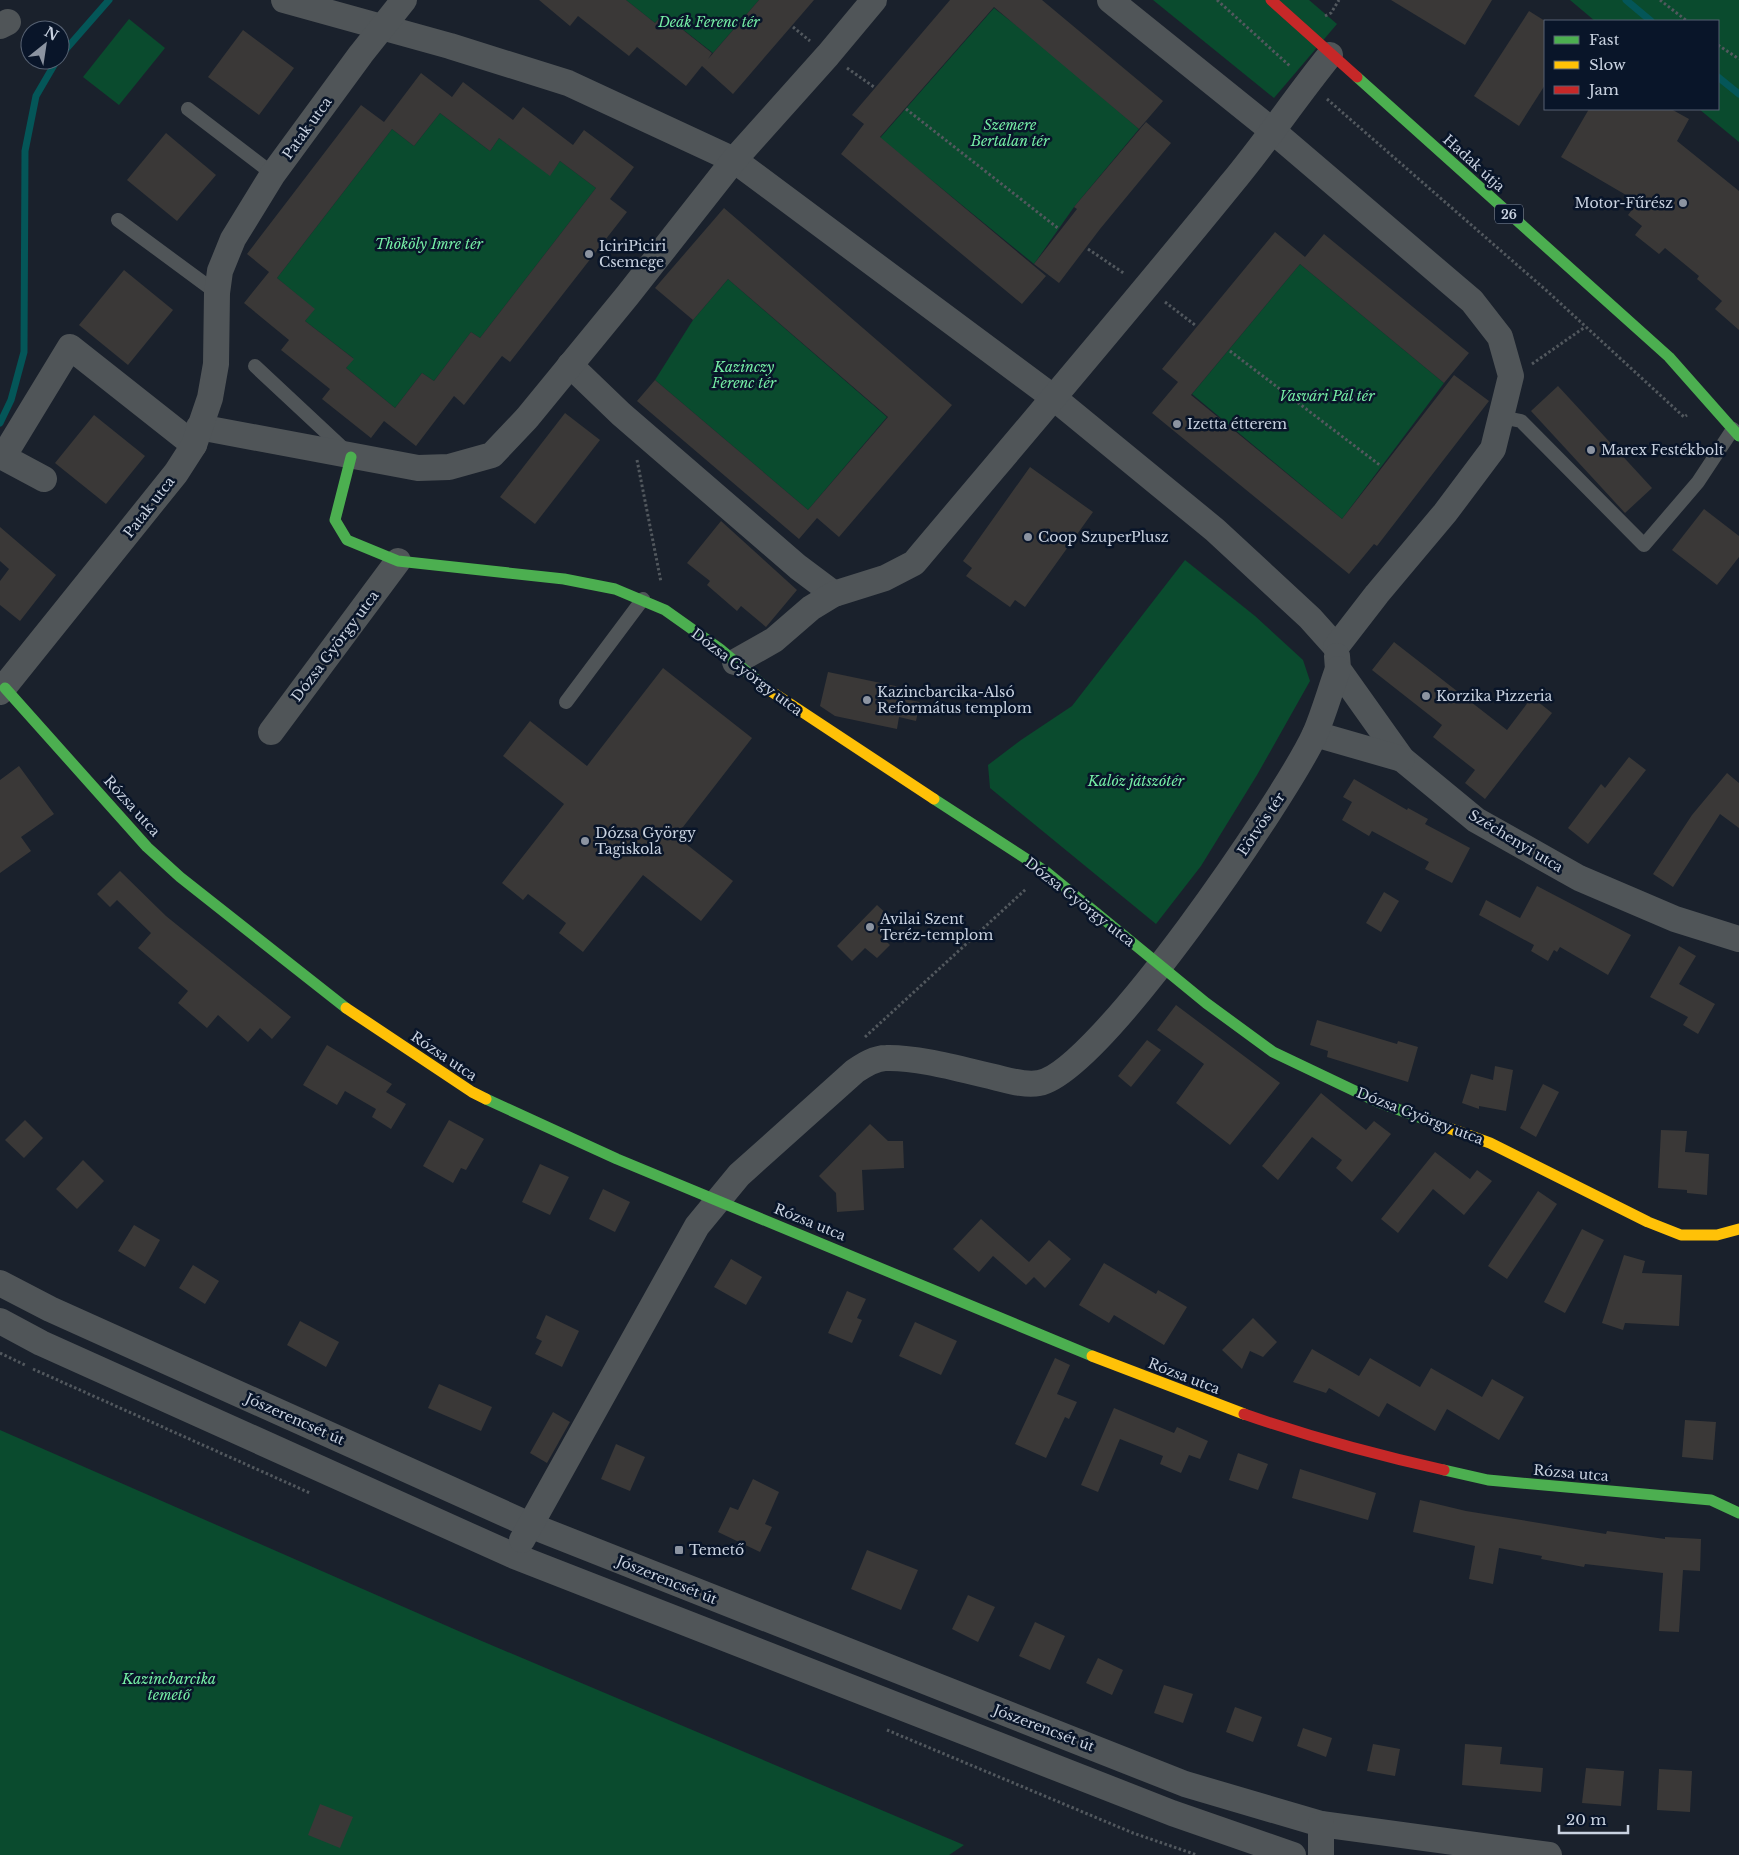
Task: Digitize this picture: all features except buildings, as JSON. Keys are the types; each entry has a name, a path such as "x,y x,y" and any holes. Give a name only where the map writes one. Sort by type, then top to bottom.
{"street":[{"path":"284,0 382,29 450,46 568,83 734,160 1054,398 1215,530 1310,618 1337,658 1377,594 1445,513 1492,449 1511,376 1500,337 1472,301 1274,132 1110,0"},
{"name":"Patak utca","path":"3,690 176,473 196,436 210,398 216,364 217,293 220,271 233,239 273,174 404,0"},
{"path":"44,479 2,457 70,348 196,436 351,456 418,468 437,469 492,454 527,418 627,296 734,160 828,55 874,0"},
{"name":"Hadak útja","path":"1271,0 1330,55 1670,357 1736,432"},
{"path":"735,662 774,640 811,608 834,594 885,578 914,563 1147,288 1274,132 1308,82 1330,55"},
{"path":"570,365 621,414 798,567 834,594"},
{"name":"Dózsa György utca","path":"351,456 337,505 335,520 339,530 347,540 398,561 564,579 615,589 643,599 665,610 735,662 774,696 1045,871 1206,1003 1273,1052 1378,1102 1490,1143 1648,1222 1682,1235 1717,1235 1739,1229"},
{"name":"Dózsa György utca","path":"272,732 398,561"},
{"name":"Eötvös tér","path":"512,1556 532,1526 615,1371 698,1226 740,1175 855,1071 868,1063 885,1058 961,1069 1012,1082 1039,1084 1061,1074 1097,1039 1161,966 1214,895 1281,796 1315,734 1337,658"},
{"name":"Széchenyi utca","path":"1337,658 1402,759 1476,820 1579,878 1675,919 1739,939"},
{"name":"Rózsa utca","path":"3,690 148,847 180,877 335,1001 472,1092 617,1160 719,1200 1076,1350 1218,1405 1298,1433 1377,1455 1488,1480 1711,1500 1739,1513"},
{"path":"1315,734 1402,759"},
{"name":"Jószerencsét út","path":"0,1283 50,1309 532,1526 1185,1784 1321,1824 1549,1855"},
{"path":"0,1321 41,1343 512,1556 1172,1813 1293,1855"},
{"path":"1321,1824 1321,1855"}],"lane":[{"path":"188,108 273,174"},
{"path":"118,220 217,293"},
{"path":"255,366 351,456"},
{"path":"1501,417 1521,421 1644,545 1698,482 1736,432"},
{"path":"566,702 643,599"}],"path":[{"path":"1217,0 1460,214 1684,417 1707,398"},
{"path":"1660,0 1686,20"},
{"path":"1719,45 1739,59"},
{"path":"906,109 1059,229"},
{"path":"1088,249 1147,288 1195,325"},
{"path":"1511,376 1564,344 1585,327"},
{"path":"1230,351 1381,466"},
{"path":"635,454 665,610"},
{"path":"862,1039 1045,871"}],"green space":[{"name":"Deák Ferenc tér","path":"626,0 759,0 713,53 663,14 655,23"},
{"path":"1153,0 1309,0 1337,24 1274,98"},
{"path":"1570,0 1739,0 1739,142 1700,110 1719,110 1719,20 1594,20"},
{"name":"Szemere Bertalan tér","path":"994,8 1045,48 1139,129 1074,207 1034,264 880,138"},
{"path":"129,19 165,48 119,105 83,77"},
{"name":"Thököly Imre tér","path":"440,113 490,151 499,138 550,175 560,161 596,188 480,338 471,332 434,381 422,373 395,408 346,368 353,358 305,321 314,309 277,278 392,129 414,146"},
{"name":"Vasvári Pál tér","path":"1300,264 1444,383 1342,519 1192,394"},
{"name":"Kazinczy Ferenc tér","path":"728,279 887,417 808,510 655,380 693,320"},
{"name":"Kalóz játszótér","path":"1185,560 1255,616 1303,660 1310,681 1257,775 1201,866 1156,924 990,788 988,765 1072,706"},
{"name":"Kazincbarcika temető","path":"0,1430 463,1633 964,1845 949,1855 0,1855"}],"waterway":[{"path":"70,45 109,0"},
{"path":"1626,0 1650,20"},
{"path":"0,423 11,400 24,352 25,151 36,96 51,70"},
{"path":"1719,78 1739,94"}],"traffic: fast":[{"path":"1357,77 1669,357 1739,436"},
{"path":"351,457 335,520 347,540 398,561 564,579 615,589 665,610 720,649 766,688"},
{"path":"5,688 147,847 180,877 346,1008"},
{"path":"934,799 1045,871 1206,1003 1273,1052 1378,1102 1443,1126"},
{"path":"486,1099 617,1159 1092,1356"},
{"path":"1444,1470 1488,1480 1711,1500 1739,1513"}],"traffic: slow":[{"path":"766,688 934,799"},
{"path":"346,1008 472,1092 486,1099"},
{"path":"1443,1126 1490,1143 1648,1222 1681,1235 1717,1235 1739,1229"},
{"path":"1092,1356 1244,1414"}],"traffic: jam":[{"path":"1271,0 1357,77"},
{"path":"1244,1414 1343,1445 1444,1470"}],"place":[{"name":"Motor-Fűrész","path":"1683,203"},
{"name":"IciriPiciri Csemege","path":"589,254"},
{"name":"Izetta étterem","path":"1177,424"},
{"name":"Marex Festékbolt","path":"1591,450"},
{"name":"Coop SzuperPlusz","path":"1028,537"},
{"name":"Korzika Pizzeria","path":"1426,696"},
{"name":"Kazincbarcika-Alsó Református templom","path":"867,700"},
{"name":"Dózsa György Tagiskola","path":"585,841"},
{"name":"Avilai Szent Teréz-templom","path":"870,927"},
{"name":"Temető","path":"679,1550"}]}
